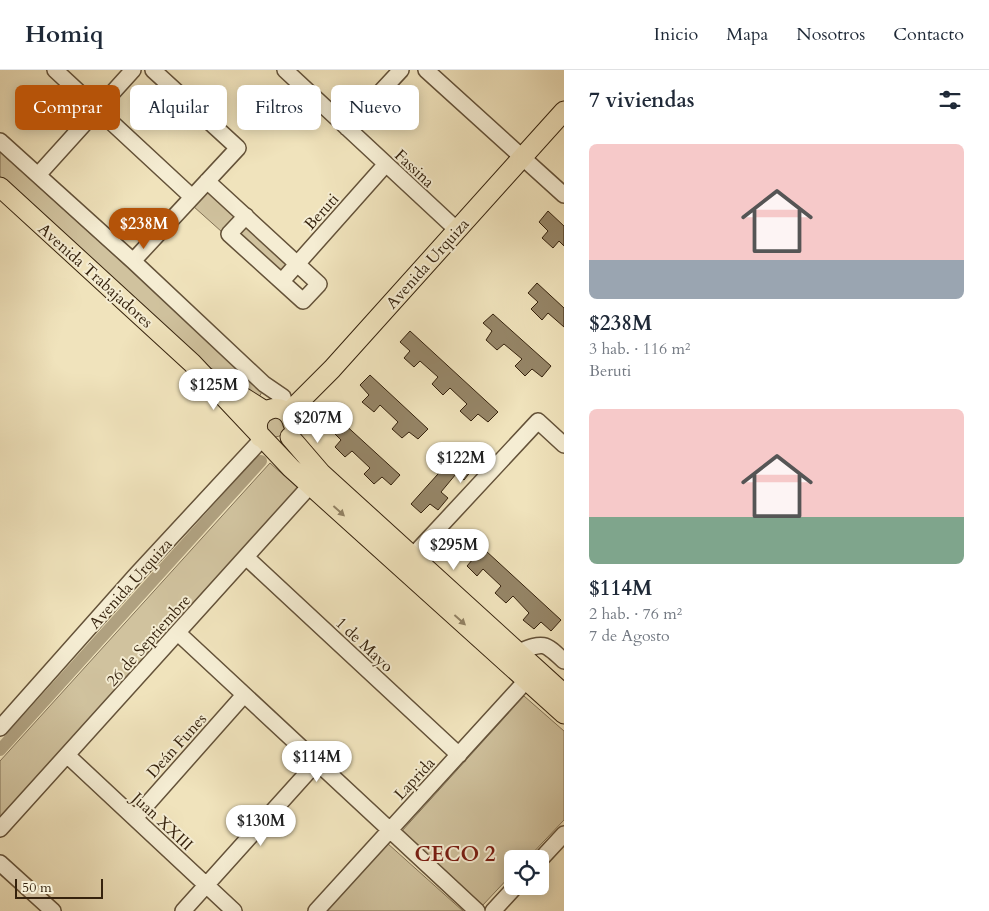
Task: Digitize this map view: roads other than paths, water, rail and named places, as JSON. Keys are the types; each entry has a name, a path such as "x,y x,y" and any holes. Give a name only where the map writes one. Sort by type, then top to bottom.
{"main road":[{"name":"Avenida Urquiza","path":"290,422 526,161 564,110"},
{"name":"Avenida Urquiza","path":"290,422 332,369 456,229 526,161 564,130"},
{"name":"Avenida Trabajadores","path":"0,187 192,363 263,439 316,479 532,675 564,694"},
{"name":"Avenida Trabajadores","path":"192,363 267,410"},
{"path":"277,408 290,422 281,444 263,439 258,432 258,420 267,410 277,408"},
{"name":"Avenida Trabajadores","path":"290,422 316,479"},
{"name":"Avenida Trabajadores","path":"407,562 518,652 532,675 564,714"}],"street":[{"path":"55,70 72,85"},
{"path":"119,85 133,70"},
{"path":"133,260 238,148 152,70"},
{"name":"Fassina","path":"285,70 331,113"},
{"path":"387,85 401,70"},
{"path":"426,70 564,195"},
{"path":"120,129 192,197"},
{"path":"38,175 78,130"},
{"name":"Fassina","path":"349,130 456,229"},
{"name":"Avenida Trabajadores","path":"0,141 133,260 264,384 283,397 290,422"},
{"name":"Beruti","path":"282,281 386,164"},
{"path":"207,181 246,216 318,284 303,301 229,234 246,216"},
{"path":"264,384 270,398 267,410"},
{"path":"407,562 538,421 564,445"},
{"name":"Avenida Urquiza","path":"0,728 136,574 263,439"},
{"name":"26 de Septiembre","path":"0,829 68,756 316,479"},
{"name":"1 de Mayo","path":"246,558 459,755"},
{"path":"178,633 477,911"},
{"path":"518,652 540,644 549,646 564,661"},
{"name":"Laprida","path":"316,911 532,675"},
{"name":"Deán Funes","path":"135,818 244,695"},
{"name":"Juan XXIII","path":"68,756 234,911"},
{"path":"183,911 317,762"},
{"path":"549,853 561,844"},
{"path":"0,863 53,911"},
{"path":"493,911 508,895"}],"waterway":[{"path":"0,750 261,461"}],"district":[{"name":"CECO 2","path":"455,854"}]}
